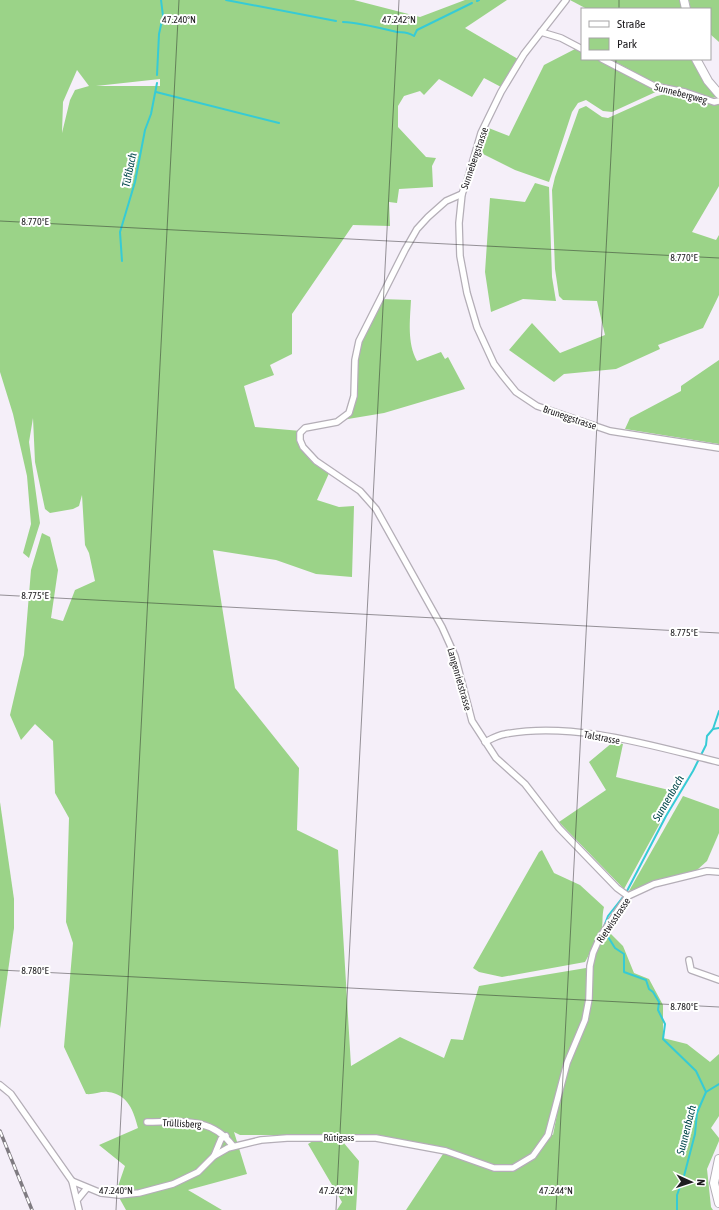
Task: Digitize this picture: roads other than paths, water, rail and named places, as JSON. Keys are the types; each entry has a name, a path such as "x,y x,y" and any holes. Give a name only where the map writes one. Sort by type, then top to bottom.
{"street":[{"name":"Sunnebergstrasse","path":"301,431 306,427 342,420 349,414 353,402 355,360 359,341 405,250 417,229 428,217 446,201 462,194 478,140 490,114 515,68 566,0"},
{"path":"541,32 561,38 581,48"},
{"name":"Sunnebergweg","path":"604,60 654,86 685,92 714,102 719,101"},
{"path":"697,60 708,81 719,94"},
{"name":"Bruneggstrasse","path":"462,194 459,238 467,294 478,327 494,364 516,392 532,403 547,410 610,431 719,448"},
{"name":"Langenrietstrasse","path":"301,431 301,442 310,454 324,467 360,491 376,509 445,632 457,663 472,721 499,762 525,784 559,828 617,888 628,896"},
{"name":"Talstrasse","path":"485,742 505,734 561,731 591,734 719,762"},
{"name":"Rietwisstrasse","path":"590,966 597,942 628,896 654,884 707,871 719,872"},
{"path":"689,960 691,970 719,980"},
{"name":"Rütigass","path":"0,1085 11,1094 72,1180 88,1188 110,1194 129,1194 150,1191 173,1184 203,1168 214,1156 233,1146 287,1138 372,1138 446,1151 494,1168 507,1169 518,1165 537,1152 550,1130 567,1063 585,1020 589,999 590,966"},
{"name":"Trüllisberg","path":"147,1122 199,1122 206,1124 226,1136 233,1146"},
{"path":"214,1156 220,1139 226,1136"},
{"path":"719,1158 714,1183 719,1203"},
{"path":"72,1180 78,1199 79,1210"},
{"path":"78,1199 88,1188"}],"waterway":[{"name":"Tüfibach","path":"157,75 159,34 163,16 161,0"},
{"path":"226,0 336,21"},
{"path":"343,22 362,24 411,34 414,36 417,30 472,3"},
{"name":"Tüfibach","path":"122,261 120,232 135,182 145,130 151,114 157,83"},
{"path":"156,92 279,123"},
{"name":"Sunnenbach","path":"627,891 666,816 693,771 706,745 707,736 713,729 719,711"},
{"name":"Sunnenbach","path":"713,729 719,728"},
{"name":"Sunnenbach","path":"603,929 608,916 623,897"},
{"name":"Sunnenbach","path":"605,932 615,948 624,954 624,972 646,980 649,989 653,992 659,1002 658,1010 665,1024 663,1039 696,1071 706,1092 697,1113 695,1134 684,1176 677,1195 677,1210"},
{"path":"706,1092 719,1084"}],"railway":[{"path":"0,1131 32,1210"}]}
